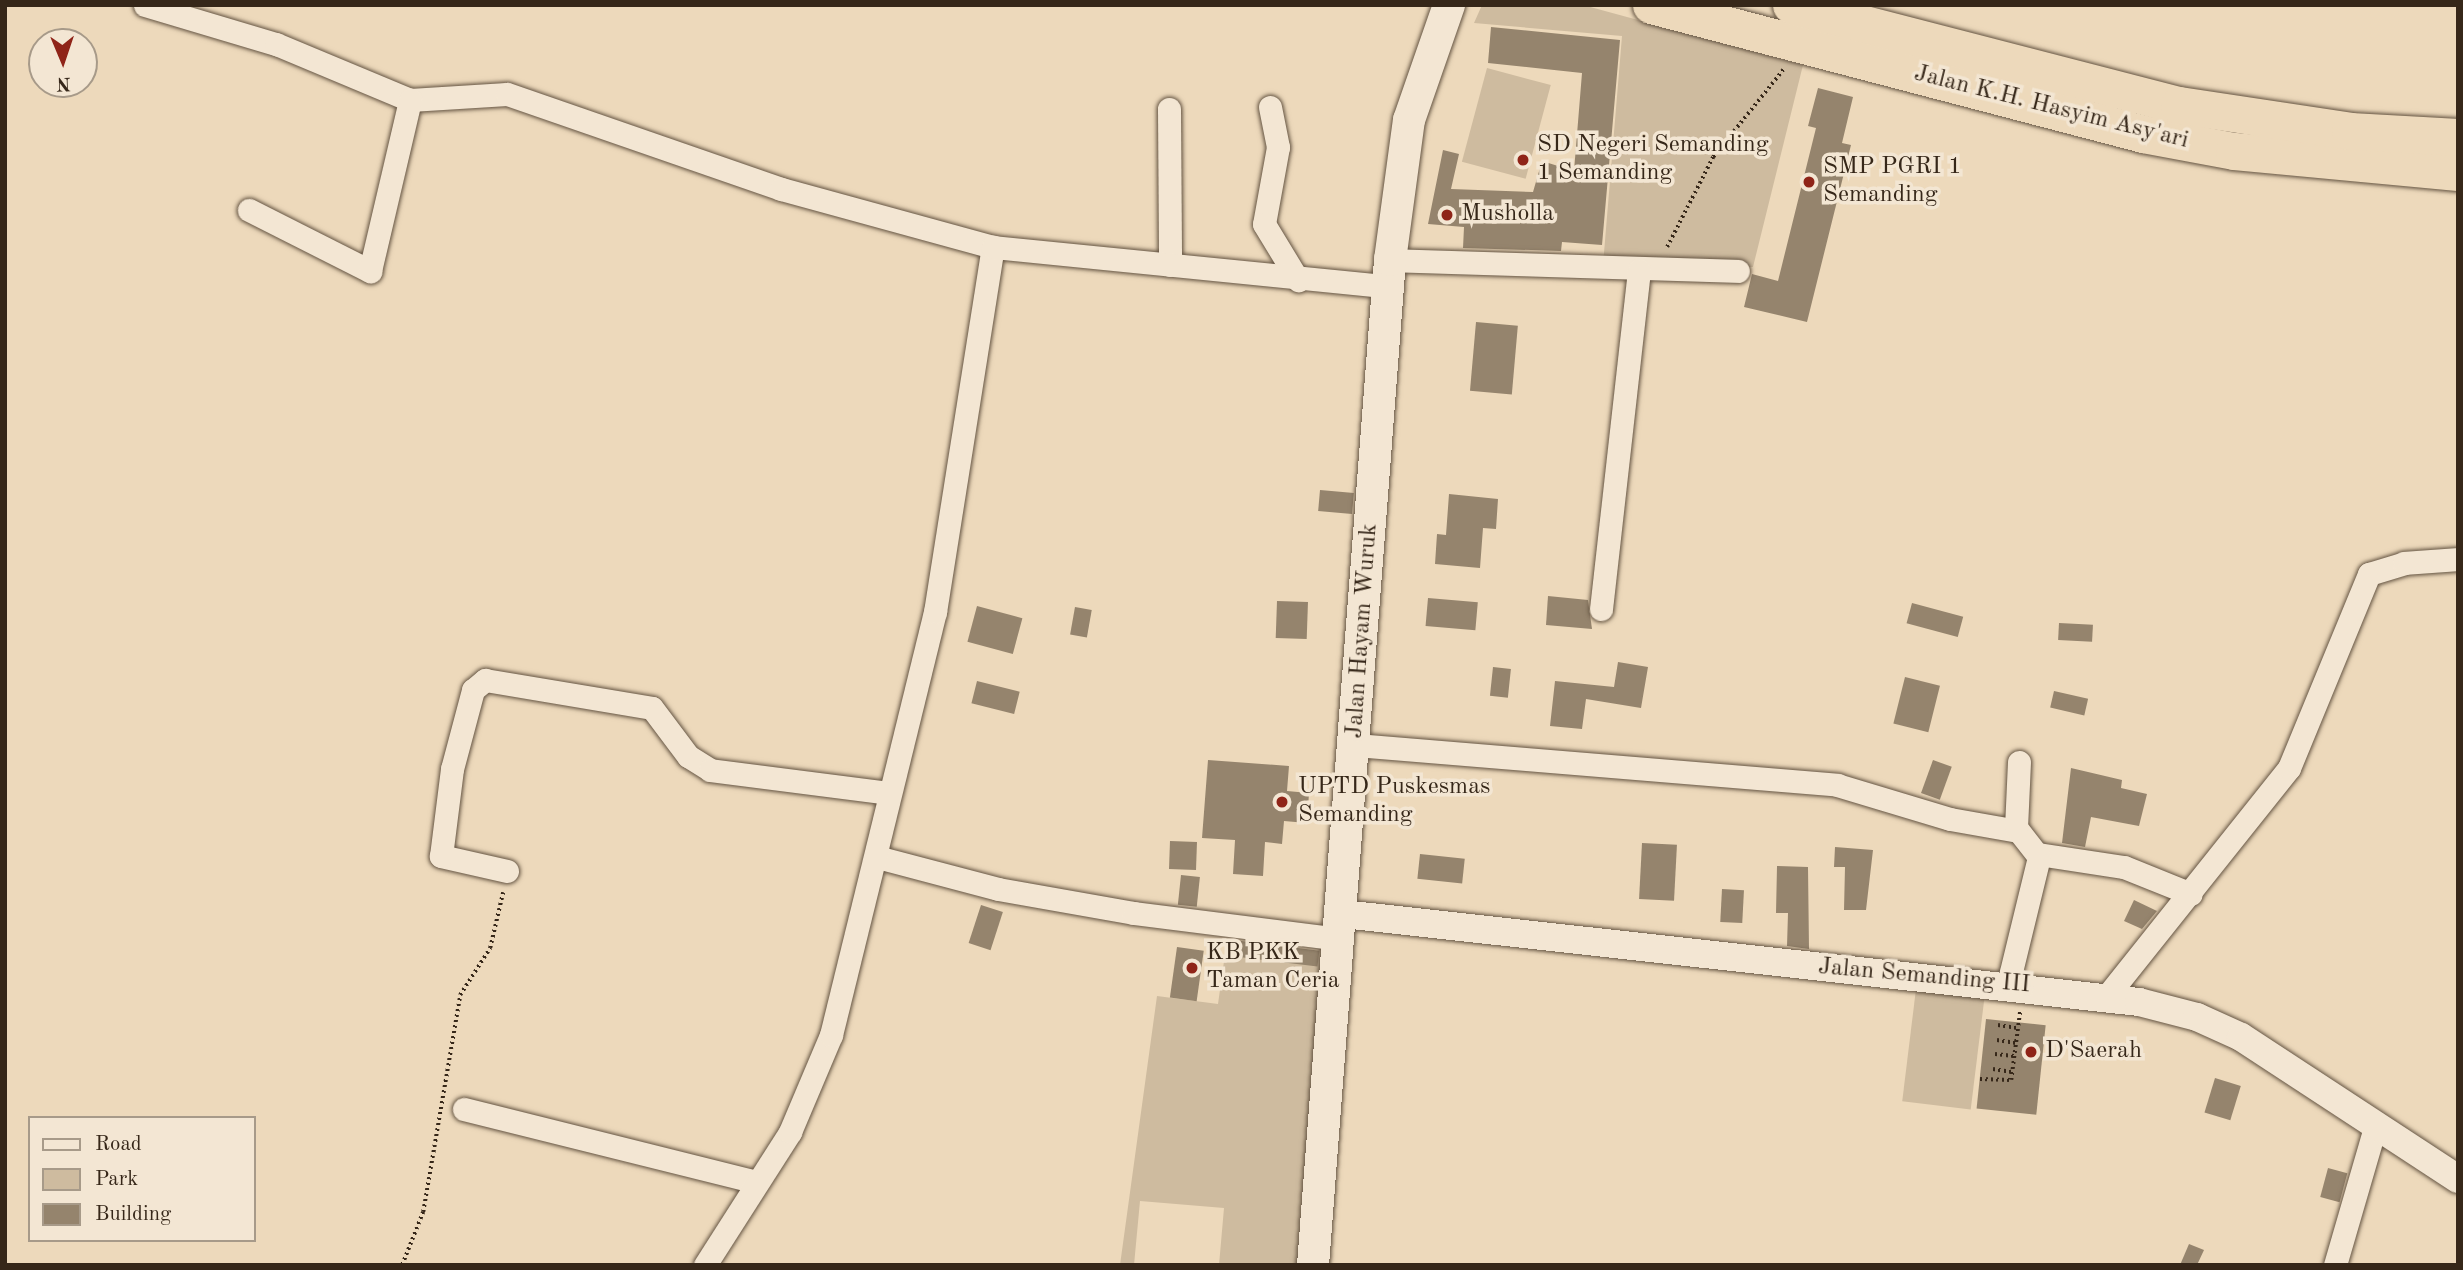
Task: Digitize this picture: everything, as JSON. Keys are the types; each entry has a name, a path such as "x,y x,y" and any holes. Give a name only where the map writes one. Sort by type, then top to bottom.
{"highway":[{"name":"Jalan K.H. Hasyim Asy'ari","path":"1651,5 2143,134 2274,156 2458,172"},
{"name":"Jalan K.H. Hasyim Asy'ari","path":"1791,5 2179,105 2350,131 2458,137"}],"main road":[{"name":"Jalan Hayam Wuruk","path":"1313,1265 1355,745 1388,273 1409,120 1449,5"}],"street":[{"path":"145,5 276,44 410,100 508,94 781,189 993,247 1298,280 1388,273 1738,271"},
{"path":"249,210 370,271 410,100"},
{"path":"1270,107 1278,138 1264,224 1298,280"},
{"path":"1169,109 1170,265"},
{"path":"705,1265 817,1080 877,857 889,793 935,612 993,247"},
{"path":"1601,609 1639,270"},
{"path":"2107,996 2191,894 2288,768 2369,574 2393,564 2458,559"},
{"path":"507,872 441,856 452,769 473,690 485,680 652,708 688,755 710,770 889,793"},
{"path":"1355,745 1837,785 1950,819 2018,831 2038,854 2124,867 2191,894"},
{"path":"2018,831 2019,762"},
{"path":"2008,984 2038,854"},
{"path":"877,857 1093,906 1341,927"},
{"name":"Jalan Semanding III","path":"1341,927 2008,984 2107,996 2197,1017 2241,1037 2458,1179"},
{"path":"464,1110 756,1182"},
{"path":"2335,1265 2375,1127"}],"path":[{"path":"1639,270 1665,251 1735,125 1809,48"},
{"path":"402,1265 422,1212 460,995 490,948 507,872"},
{"path":"1980,1079 2010,1080 2019,1021"},
{"path":"1998,1025 2018,1028"},
{"path":"1997,1040 2016,1043"},
{"path":"1995,1054 2014,1056"},
{"path":"1993,1069 2012,1072"}],"green space":[{"path":"1482,5 1583,5 1803,65 1753,267 1603,265 1622,36 1474,23"},
{"path":"1487,68 1551,85 1526,179 1462,162"},
{"path":"1227,940 1333,953 1306,1265 1219,1265 1224,1208 1140,1201 1134,1265 1120,1265 1157,996 1218,1004"},
{"path":"1916,989 1984,997 1971,1110 1902,1101"}],"building":[{"path":"1491,27 1620,40 1602,245 1562,242 1561,251 1463,248 1464,227 1428,224 1443,150 1459,154 1451,189 1533,192 1542,161 1574,171 1582,73 1488,63"},
{"path":"1818,88 1853,97 1842,143 1851,145 1807,322 1744,307 1752,274 1778,281 1816,128 1808,126"},
{"path":"1476,322 1518,326 1512,394 1470,391"},
{"path":"1320,490 1354,493 1352,514 1318,511"},
{"path":"1449,494 1498,499 1496,529 1483,528 1480,568 1435,564 1437,534 1446,535"},
{"path":"1548,596 1588,600 1592,629 1546,625"},
{"path":"1428,598 1478,602 1475,630 1426,626"},
{"path":"1277,601 1308,602 1307,639 1276,638"},
{"path":"1912,603 1963,617 1958,637 1907,623"},
{"path":"977,606 1022,618 1013,654 967,642"},
{"path":"1075,607 1092,610 1087,638 1070,635"},
{"path":"2059,623 2093,625 2092,642 2058,640"},
{"path":"1618,662 1648,667 1641,708 1586,699 1582,729 1550,726 1555,681 1614,687"},
{"path":"1493,667 1511,669 1508,698 1490,696"},
{"path":"1905,677 1940,686 1928,732 1893,724"},
{"path":"977,681 1020,692 1014,714 971,703"},
{"path":"2054,691 2088,699 2084,715 2050,708"},
{"name":"UPTD Puskesmas Semanding","path":"1208,760 1289,766 1287,791 1309,793 1307,823 1284,821 1282,844 1265,842 1263,876 1233,874 1235,840 1202,838"},
{"path":"1933,760 1952,767 1940,800 1921,793"},
{"path":"2071,768 2122,780 2121,788 2147,794 2139,826 2091,817 2085,847 2062,843"},
{"path":"1170,841 1197,842 1196,870 1169,869"},
{"path":"1642,843 1677,845 1674,901 1639,899"},
{"path":"1835,847 1873,850 1866,910 1844,910 1845,867 1834,867"},
{"path":"1420,854 1465,859 1462,884 1417,879"},
{"path":"1777,866 1808,867 1809,949 1787,946 1788,913 1776,913"},
{"path":"1181,875 1200,877 1197,907 1178,905"},
{"path":"1722,889 1744,890 1742,923 1720,922"},
{"path":"2134,900 2157,911 2142,929 2124,921"},
{"path":"981,905 1003,912 991,950 969,943"},
{"path":"1241,941 1319,951 1317,967 1239,957"},
{"path":"1177,947 1204,951 1197,1001 1170,998"},
{"path":"1986,1019 2046,1025 2036,1115 1977,1109"},
{"path":"2215,1078 2241,1086 2230,1120 2204,1112"},
{"path":"2328,1168 2347,1173 2340,1202 2320,1197"},
{"path":"2189,1244 2204,1250 2197,1265 2180,1265"}],"place":[{"name":"SD Negeri Semanding 1 Semanding","path":"1523,160"},
{"name":"SMP PGRI 1 Semanding","path":"1809,182"},
{"name":"Musholla","path":"1447,215"},
{"name":"UPTD Puskesmas Semanding","path":"1282,802"},
{"name":"KB PKK Taman Ceria","path":"1192,968"},
{"name":"D'Saerah","path":"2031,1052"}]}
